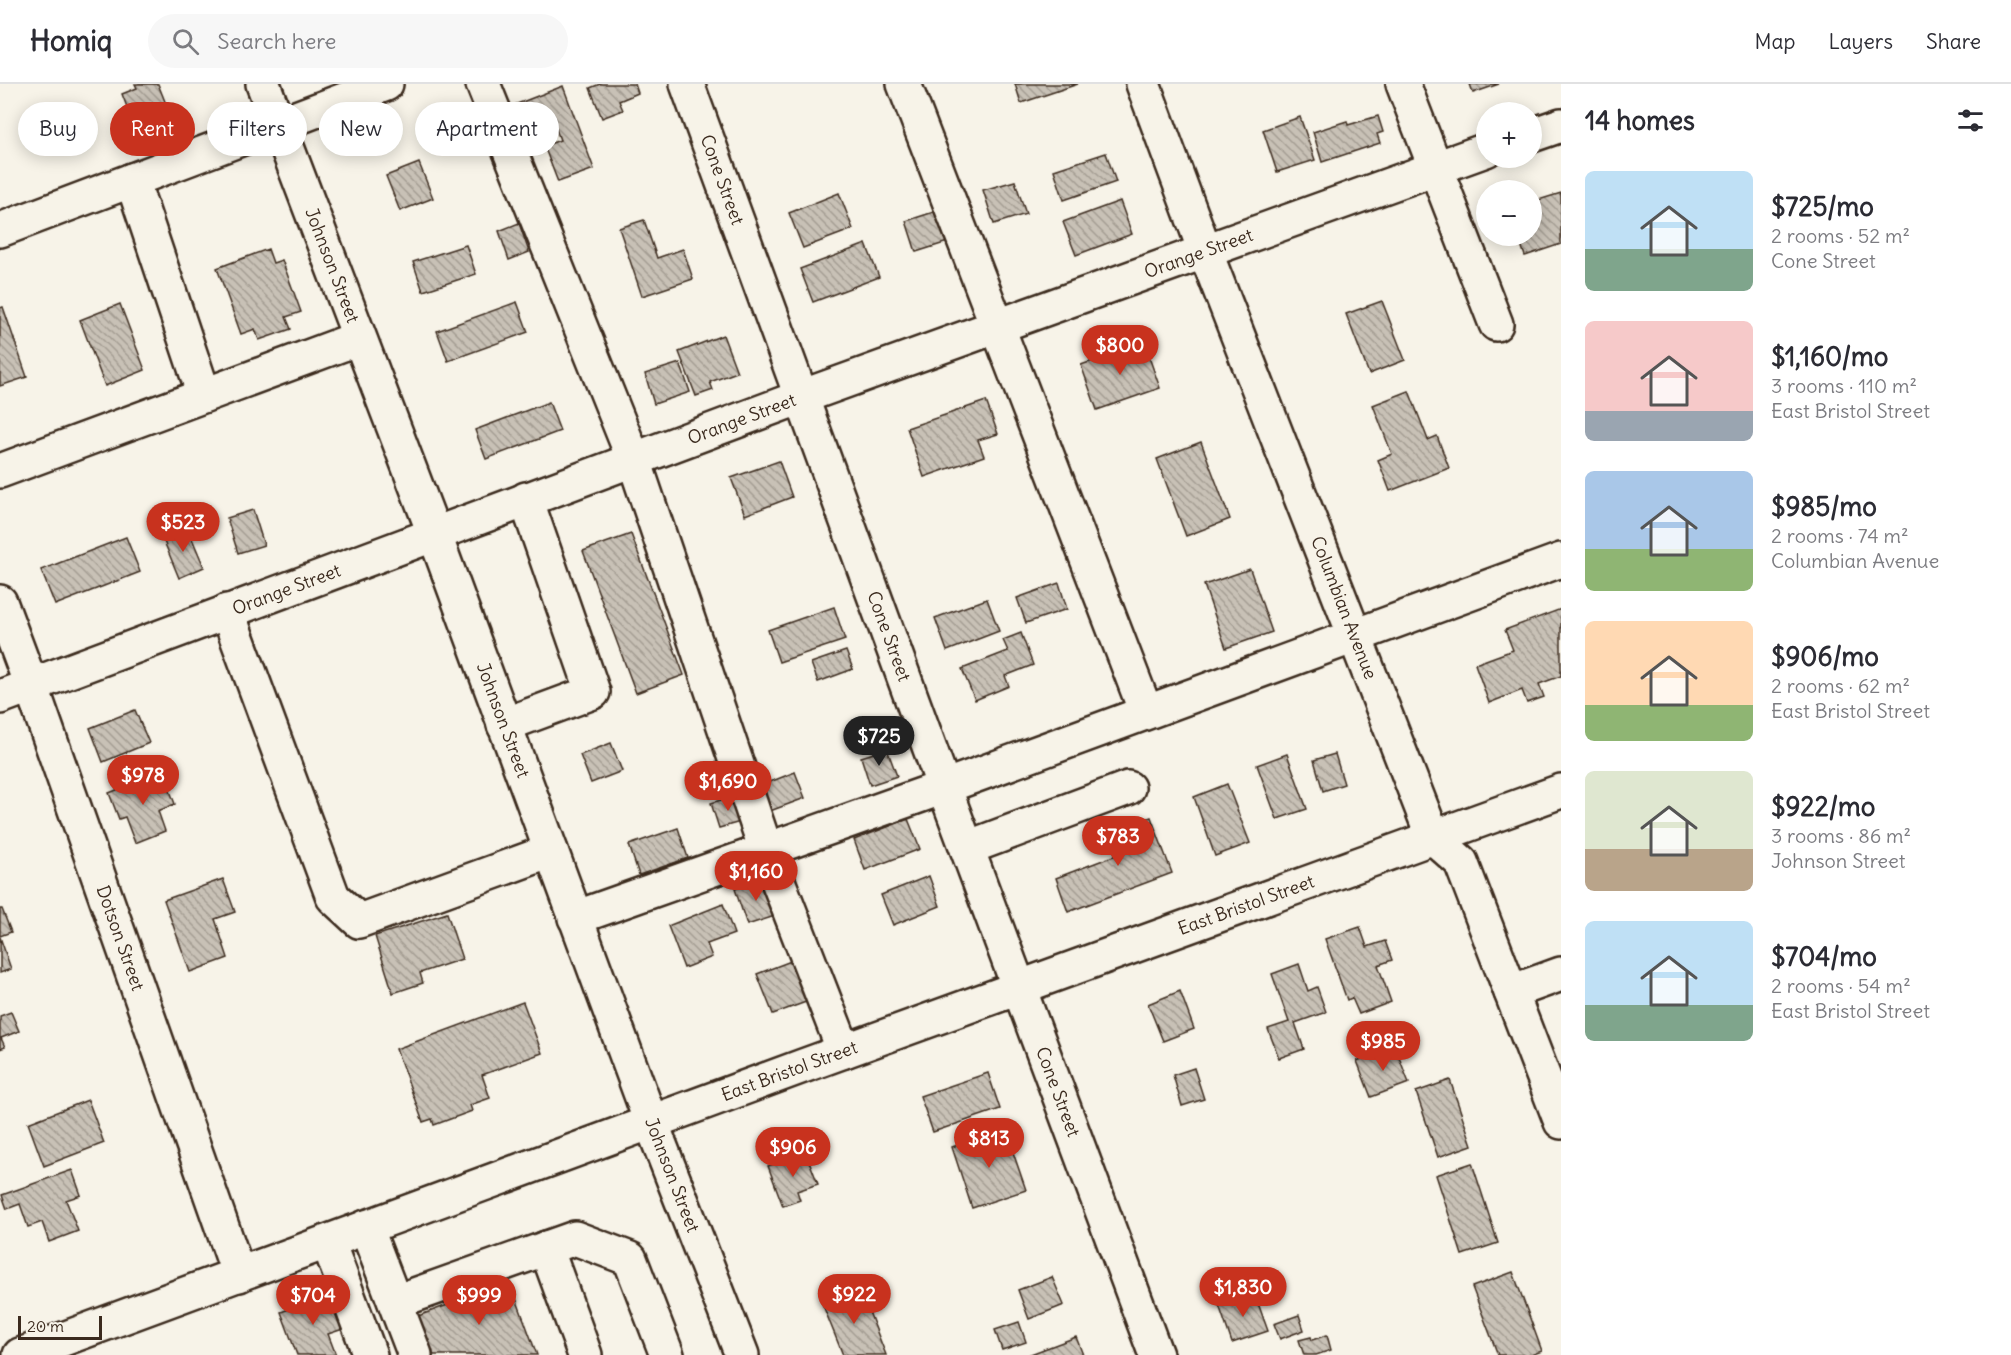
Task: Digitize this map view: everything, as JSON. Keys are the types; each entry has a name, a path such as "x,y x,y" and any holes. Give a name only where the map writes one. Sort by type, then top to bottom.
{"street":[{"name":"Johnson Street","path":"263,84 270,102"},
{"path":"307,113 386,84"},
{"path":"483,84 634,460 766,850 844,1051"},
{"name":"Cone Street","path":"687,84 944,787 1156,1355"},
{"path":"904,84 1146,712"},
{"name":"Columbian Avenue","path":"1143,84 1205,251 1433,837 1461,862 1561,1122"},
{"path":"1403,84 1496,324"},
{"path":"1542,132 1561,125"},
{"path":"0,230 207,151"},
{"name":"Orange Street","path":"0,697 801,397 1476,153"},
{"name":"Johnson Street","path":"290,156 434,534 651,1122 742,1355"},
{"path":"132,180 204,395"},
{"path":"0,471 359,338"},
{"path":"504,725 593,692 526,499"},
{"path":"575,918 944,787 1561,560"},
{"name":"Dotson Street","path":"0,602 239,1275"},
{"path":"227,611 333,897 358,921 551,850"},
{"path":"967,848 1128,788"},
{"name":"East Bristol Street","path":"20,1355 844,1051 1561,791"},
{"path":"1511,992 1561,974"},
{"path":"366,1227 415,1355"},
{"path":"395,1302 575,1238 630,1259 667,1355"},
{"path":"328,1242 370,1355"},
{"path":"546,1248 585,1355"}],"building":[{"path":"135,84 158,84 165,102 125,102 122,94 137,88"},
{"path":"600,84 635,84 638,93 619,101 623,110 602,118 590,88"},
{"path":"1015,84 1078,84 1021,103"},
{"path":"1470,84 1499,84 1473,93"},
{"path":"563,86 594,169 558,182 548,156 559,156 559,102 522,102"},
{"path":"1378,116 1383,132 1377,134 1380,143 1322,162 1313,132 1347,121 1348,125"},
{"path":"1300,117 1315,160 1277,172 1263,130"},
{"path":"1106,153 1116,182 1064,200 1054,170"},
{"path":"419,163 433,198 400,211 386,176"},
{"path":"1015,181 1026,214 994,224 983,190"},
{"path":"839,193 853,229 803,248 789,213"},
{"path":"1561,193 1561,244 1525,256 1522,246 1542,246 1542,199"},
{"path":"1120,201 1132,234 1076,255 1063,222"},
{"path":"940,210 951,241 916,252 906,221"},
{"path":"644,220 657,258 683,249 693,279 642,296 619,228"},
{"path":"519,223 529,252 509,260 499,231"},
{"path":"866,244 879,277 813,302 800,269"},
{"path":"466,245 476,274 423,291 413,262"},
{"path":"268,249 273,263 282,260 301,312 286,317 291,329 259,340 255,329 241,334 217,268"},
{"path":"1382,301 1405,360 1369,374 1346,314"},
{"path":"517,302 528,332 448,361 437,331"},
{"path":"120,304 145,370 105,386 80,320"},
{"path":"3,307 27,377 0,386 0,308"},
{"path":"723,335 737,372 710,382 713,390 696,396 679,352"},
{"path":"1144,343 1160,388 1097,410 1081,365"},
{"path":"680,363 690,392 654,404 645,374"},
{"path":"1409,391 1428,440 1437,436 1449,468 1390,491 1378,460 1392,454 1373,405"},
{"path":"986,401 998,434 978,440 984,456 924,477 907,428"},
{"path":"549,402 560,431 486,459 475,430"},
{"path":"1201,442 1230,519 1186,536 1157,459"},
{"path":"779,461 792,497 745,515 731,478"},
{"path":"253,510 264,545 238,553 227,518"},
{"path":"188,529 204,567 179,578 163,539"},
{"path":"631,534 684,675 636,693 583,551"},
{"path":"126,537 140,572 55,605 41,570"},
{"path":"1250,569 1272,632 1226,648 1204,585"},
{"path":"1059,583 1067,609 1026,623 1017,598"},
{"path":"987,599 999,631 947,651 935,618"},
{"path":"834,607 845,640 779,662 768,630"},
{"path":"1561,609 1561,676 1539,684 1544,697 1527,703 1522,690 1489,703 1475,664 1513,650 1505,630"},
{"path":"1021,633 1033,665 1005,676 1009,686 975,700 962,669 1008,651 1003,640"},
{"path":"846,651 853,669 818,682 811,663"},
{"path":"135,710 149,743 103,762 90,728"},
{"path":"611,743 622,771 591,783 580,755"},
{"path":"887,749 897,776 870,785 861,757"},
{"path":"1287,754 1307,809 1277,819 1257,765"},
{"path":"1335,754 1344,784 1323,791 1314,760"},
{"path":"163,772 175,804 158,811 165,831 135,843 125,817 119,819 109,793"},
{"path":"795,772 805,798 770,811 760,786"},
{"path":"1227,784 1250,843 1215,856 1194,797"},
{"path":"737,795 744,821 719,828 711,803"},
{"path":"1151,817 1172,873 1068,912 1056,878 1116,855 1108,833"},
{"path":"908,819 920,849 865,870 854,840"},
{"path":"678,828 688,858 639,875 629,845"},
{"path":"929,876 940,906 893,925 881,895"},
{"path":"765,878 778,915 747,925 735,889"},
{"path":"223,879 235,912 215,919 228,958 190,972 164,900"},
{"path":"723,904 734,934 707,944 712,957 684,968 668,926"},
{"path":"0,909 2,909 11,932 0,936"},
{"path":"447,913 462,959 420,973 423,983 393,993 375,936"},
{"path":"1360,927 1367,947 1385,941 1392,960 1378,965 1391,1002 1359,1014 1352,998 1347,1000 1325,939"},
{"path":"0,937 11,969 0,973"},
{"path":"791,961 806,1002 773,1014 757,974"},
{"path":"1299,964 1308,991 1317,987 1326,1012 1295,1023 1304,1049 1279,1058 1268,1029 1289,1022 1272,974"},
{"path":"1180,991 1194,1029 1163,1041 1148,1004"},
{"path":"523,1002 542,1053 482,1075 490,1098 470,1105 472,1111 434,1125 432,1119 423,1122 396,1049"},
{"path":"11,1012 19,1031 1,1038 5,1047 0,1049 0,1016"},
{"path":"1395,1047 1409,1083 1371,1097 1357,1061"},
{"path":"1194,1068 1204,1099 1182,1106 1173,1075"},
{"path":"988,1073 1000,1109 933,1132 920,1096"},
{"path":"1450,1080 1472,1145 1438,1157 1416,1092"},
{"path":"88,1100 104,1143 44,1166 28,1123"},
{"path":"1005,1129 1026,1190 972,1208 952,1147"},
{"path":"806,1153 818,1184 797,1191 800,1200 783,1206 768,1166"},
{"path":"1472,1163 1498,1243 1462,1255 1436,1175"},
{"path":"72,1170 81,1195 66,1200 78,1231 49,1242 42,1222 28,1227 20,1204 7,1209 2,1195"},
{"path":"1513,1272 1542,1351 1531,1355 1498,1355 1472,1287"},
{"path":"1052,1277 1064,1305 1029,1319 1018,1290"},
{"path":"510,1282 537,1355 433,1355 418,1316"},
{"path":"860,1289 886,1355 843,1355 822,1303"},
{"path":"1254,1292 1268,1331 1232,1343 1219,1305"},
{"path":"330,1294 343,1329 328,1334 336,1355 297,1355 281,1312"},
{"path":"1299,1315 1304,1330 1280,1339 1274,1324"},
{"path":"1019,1322 1026,1342 1002,1350 995,1330"},
{"path":"1327,1335 1331,1350 1316,1355 1304,1355 1299,1340 1311,1337 1312,1340"},
{"path":"1076,1337 1083,1355 1028,1355"}]}
